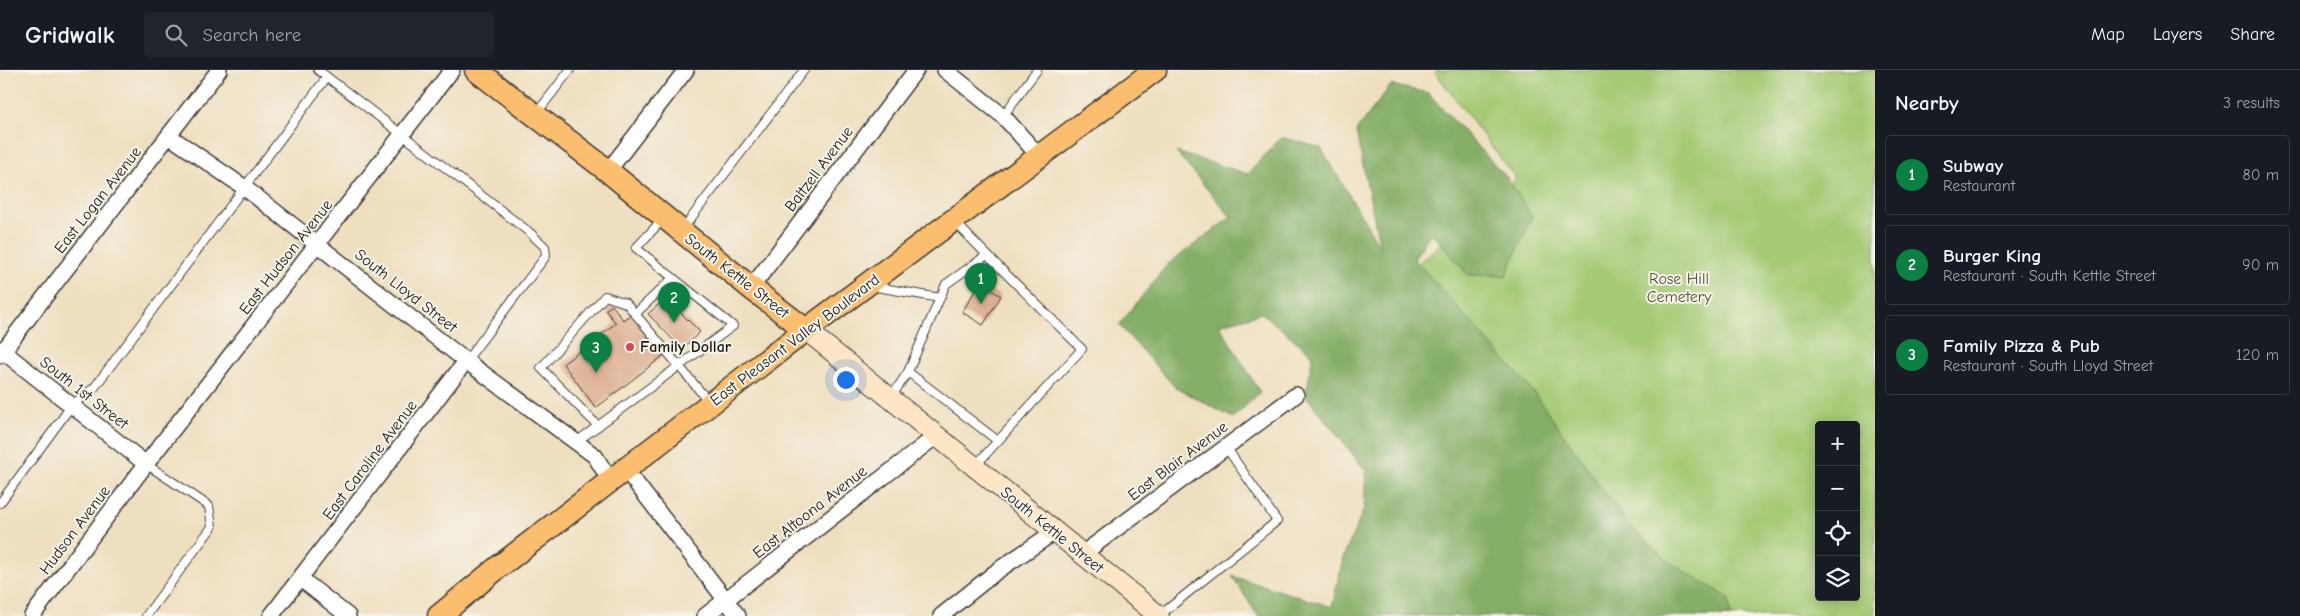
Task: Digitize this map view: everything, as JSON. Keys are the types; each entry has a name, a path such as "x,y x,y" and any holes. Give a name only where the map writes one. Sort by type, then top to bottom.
{"main road":[{"name":"South Kettle Street","path":"476,70 608,171 751,288 806,330"},
{"name":"East Pleasant Valley Boulevard","path":"439,616 496,569 806,330 1155,70"}],"street":[{"name":"East Logan Avenue","path":"1,352 219,70"},
{"name":"East Hudson Avenue","path":"146,464 452,70"},
{"path":"608,171 686,70"},
{"name":"Baltzell Avenue","path":"751,288 916,70"},
{"path":"945,70 1004,116 1040,157"},
{"name":"South Lloyd Street","path":"169,136 245,188 466,361 595,456 618,476 738,616"},
{"name":"South Kettle Street","path":"806,330 1159,616"},
{"name":"South 1st Street","path":"1,352 146,464"},
{"name":"East Caroline Avenue","path":"271,616 466,361"},
{"name":"East Blair Avenue","path":"1082,554 1296,395"},
{"name":"East Altoona Avenue","path":"705,616 936,436"},
{"name":"Hudson Avenue","path":"32,616 146,464"},
{"path":"941,616 997,571 1054,532"},
{"path":"301,579 348,616"}],"lane":[{"path":"318,70 529,232 545,248 546,256 466,361"},
{"path":"535,116 570,70"},
{"path":"576,442 733,326 636,248 673,225 804,70"},
{"path":"1004,116 1037,70"},
{"path":"0,503 72,405 94,388 327,77"},
{"path":"954,220 1082,349 974,467"},
{"path":"890,399 908,372 946,284 987,255"},
{"path":"635,314 673,278"},
{"path":"866,286 940,298"},
{"path":"598,426 541,368 605,296 626,303 711,404"},
{"path":"908,372 998,441"},
{"path":"1159,616 1277,521 1226,447"},
{"path":"146,464 209,506 212,527 146,616"}],"green space":[{"name":"Rose Hill Cemetery","path":"1437,70 1875,70 1875,616 1698,616 1415,266 1516,179 1435,72"},
{"path":"1391,85 1428,93 1509,180 1532,217 1506,276 1468,275 1431,232 1414,259 1532,390 1626,522 1668,561 1729,598 1731,616 1258,616 1232,576 1332,607 1343,558 1364,509 1366,471 1306,396 1313,355 1262,313 1219,325 1260,392 1233,418 1175,387 1119,325 1167,265 1231,217 1176,152 1248,174 1281,137 1321,148 1380,247 1356,131"}],"building":[{"path":"980,283 1001,296 983,325 962,312"},
{"path":"666,298 700,332 682,349 648,314"},
{"path":"612,305 623,320 631,314 663,356 596,408 563,364 616,323 605,310"}],"place":[{"name":"Subway","path":"981,304"},
{"name":"Burger King","path":"674,323"},
{"name":"Family Dollar","path":"630,347"},
{"name":"Family Pizza & Pub","path":"596,373"}]}
